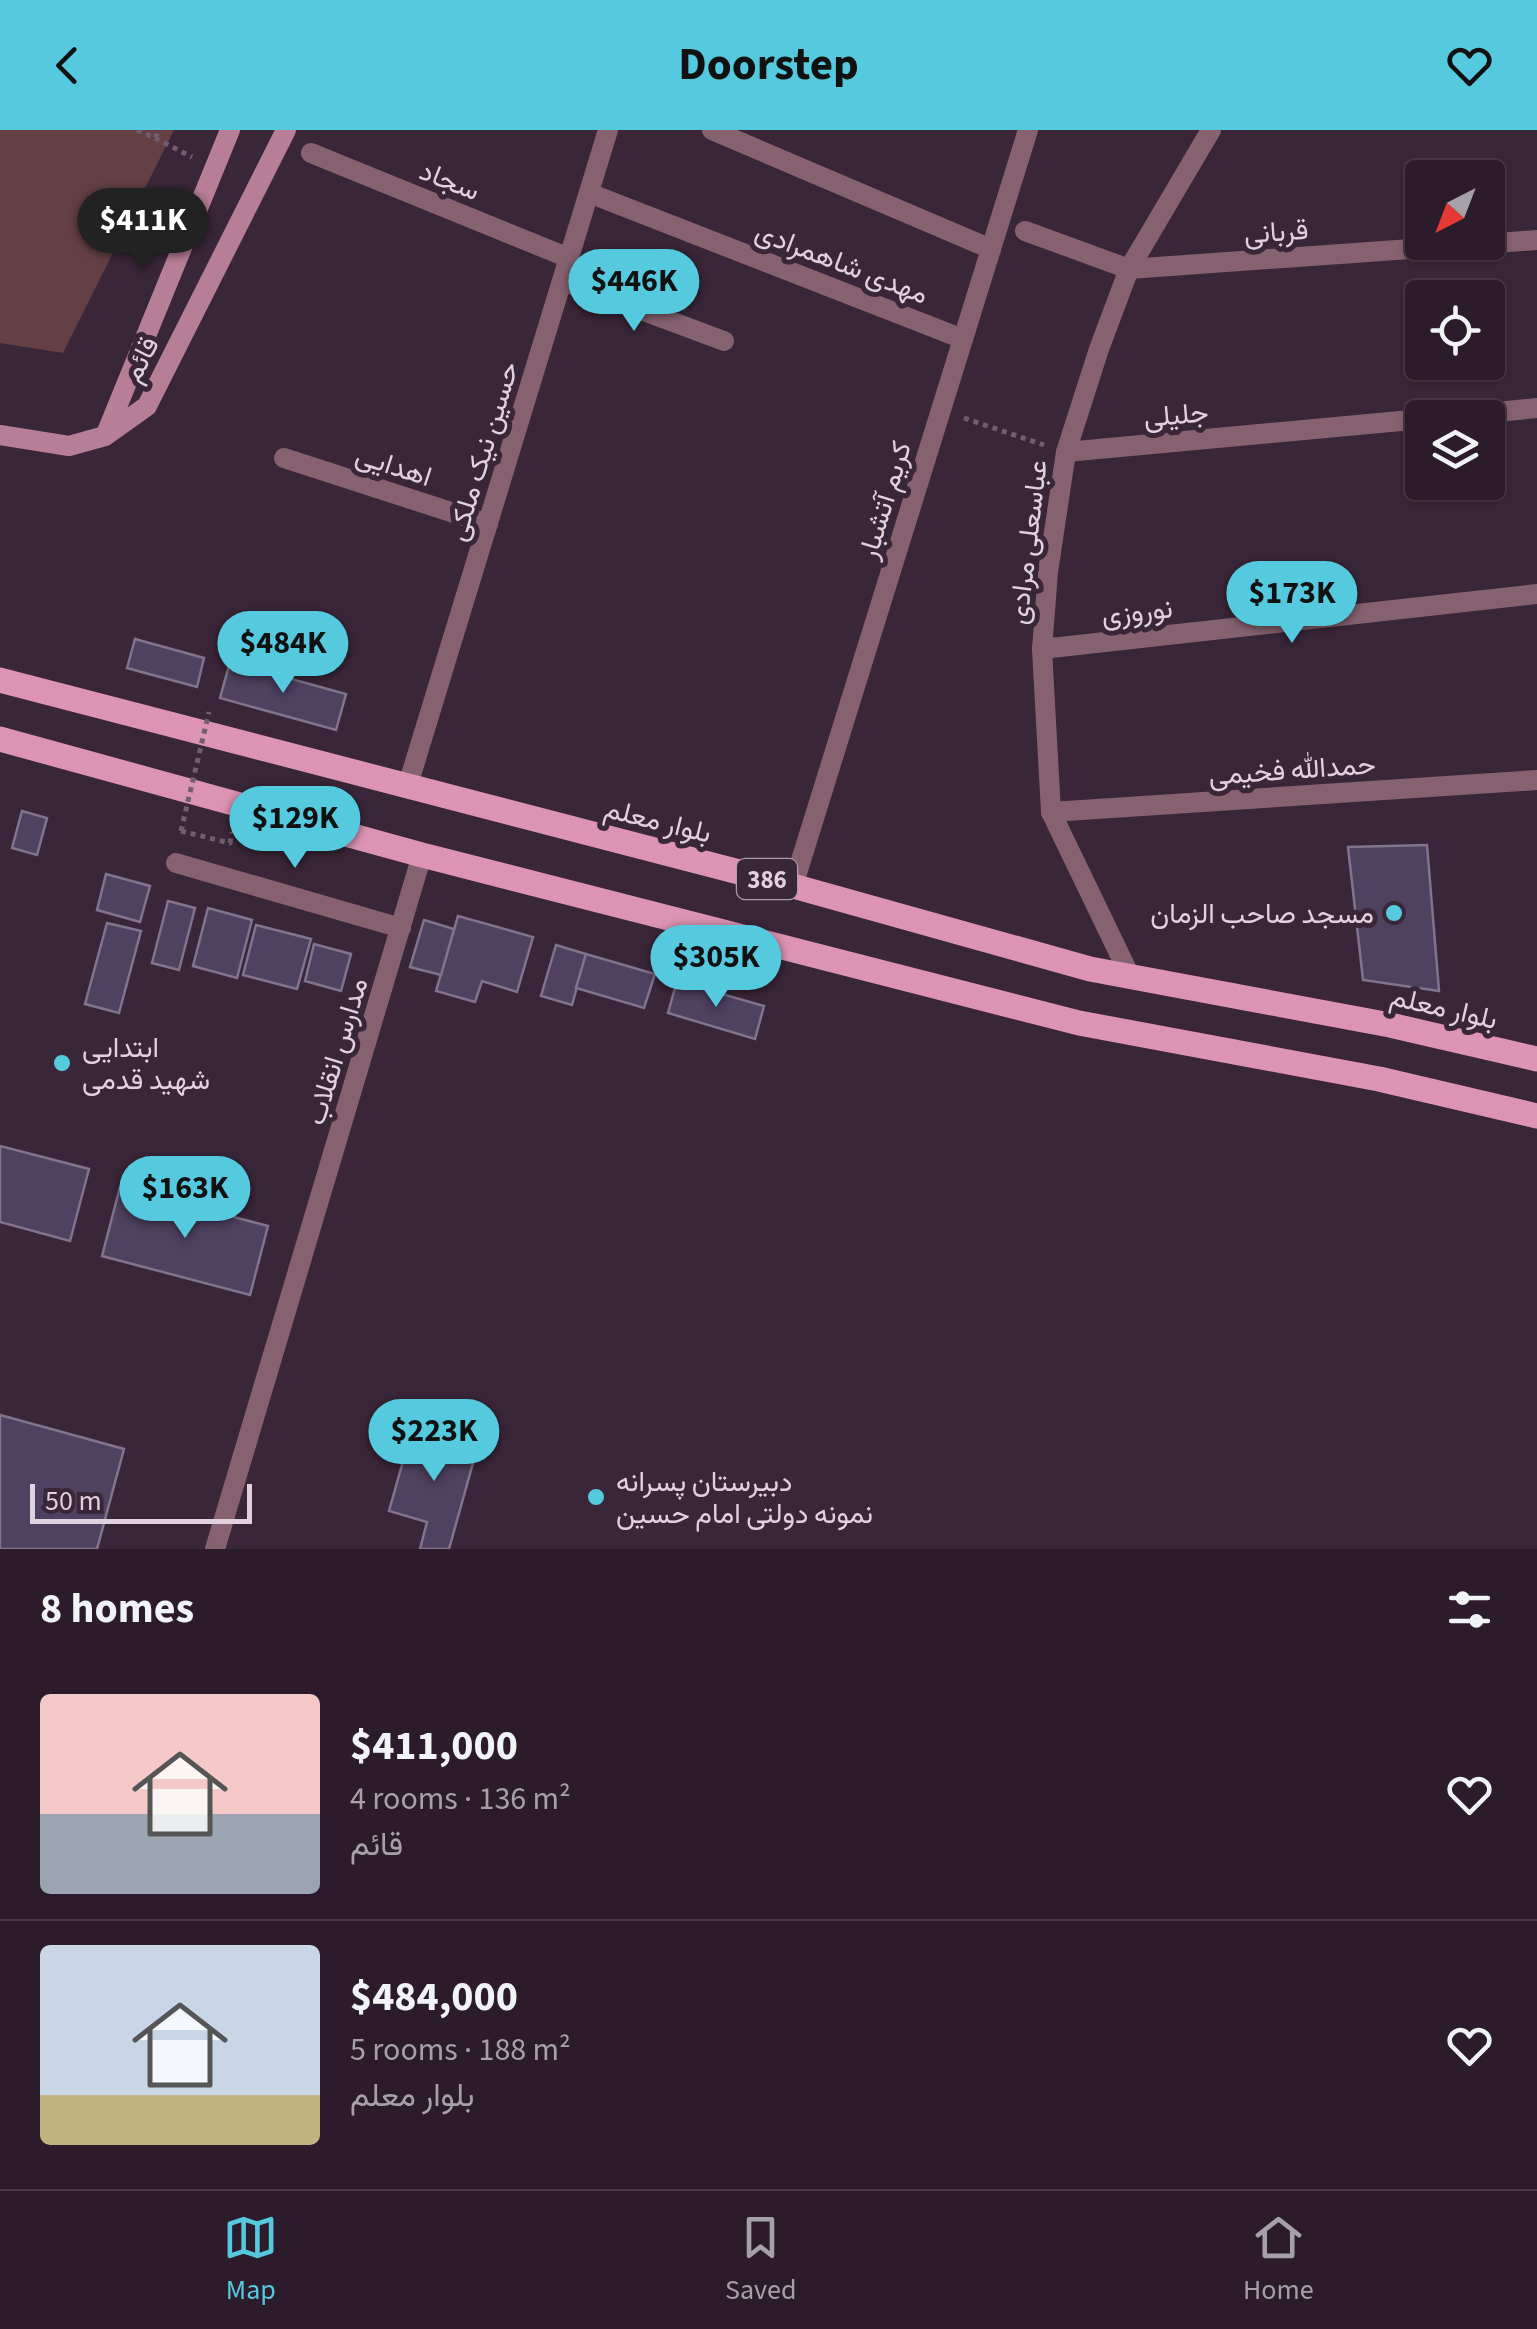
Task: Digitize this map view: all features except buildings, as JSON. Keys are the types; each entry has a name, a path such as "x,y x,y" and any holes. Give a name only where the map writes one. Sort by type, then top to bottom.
{"main road":[{"name":"قائم","path":"105,436 230,130"},
{"name":"قائم","path":"0,435 69,446 105,436 147,406 286,130"},
{"name":"بلوار معلم","path":"0,680 793,886 1090,969 1390,1025 1537,1059"},
{"name":"386","path":"0,739 422,856 1079,1023 1379,1079 1537,1116"}],"street":[{"name":"حسین نیک ملکی","path":"407,788 608,130"},
{"path":"712,130 991,249"},
{"name":"کریم آتشبار","path":"793,886 1028,130"},
{"name":"عباسعلی مرادی","path":"1130,976 1051,812 1042,649 1048,572 1066,452 1129,269 1210,130"},
{"name":"سجاد","path":"310,153 569,258"},
{"name":"مهدی شاهمرادی","path":"589,193 963,339"},
{"name":"قربانی","path":"1026,231 1129,269 1537,240"},
{"path":"562,280 724,341"},
{"path":"1505,411 1537,408"},
{"name":"جلیلی","path":"1066,452 1405,421"},
{"name":"اهدایی","path":"284,458 488,524"},
{"name":"نوروزی","path":"1042,649 1537,594"},
{"name":"حمدالله فخیمی","path":"1051,812 1537,780"},
{"name":"مدارس انقلاب","path":"216,1549 422,856"},
{"path":"176,862 401,928"}],"path":[{"path":"137,130 212,167"},
{"path":"155,138 159,130"},
{"path":"941,410 1066,452"},
{"path":"209,712 181,832 230,843"}],"shaded area":[{"path":"0,130 174,130 63,353 0,343"}],"place":[{"name":"مسجد صاحب الزمان","path":"1394,913"},
{"name":"ابتدایی شهید قدمی","path":"62,1063"},
{"name":"دبیرستان پسرانه نمونه دولتی امام حسین","path":"596,1497"}]}
